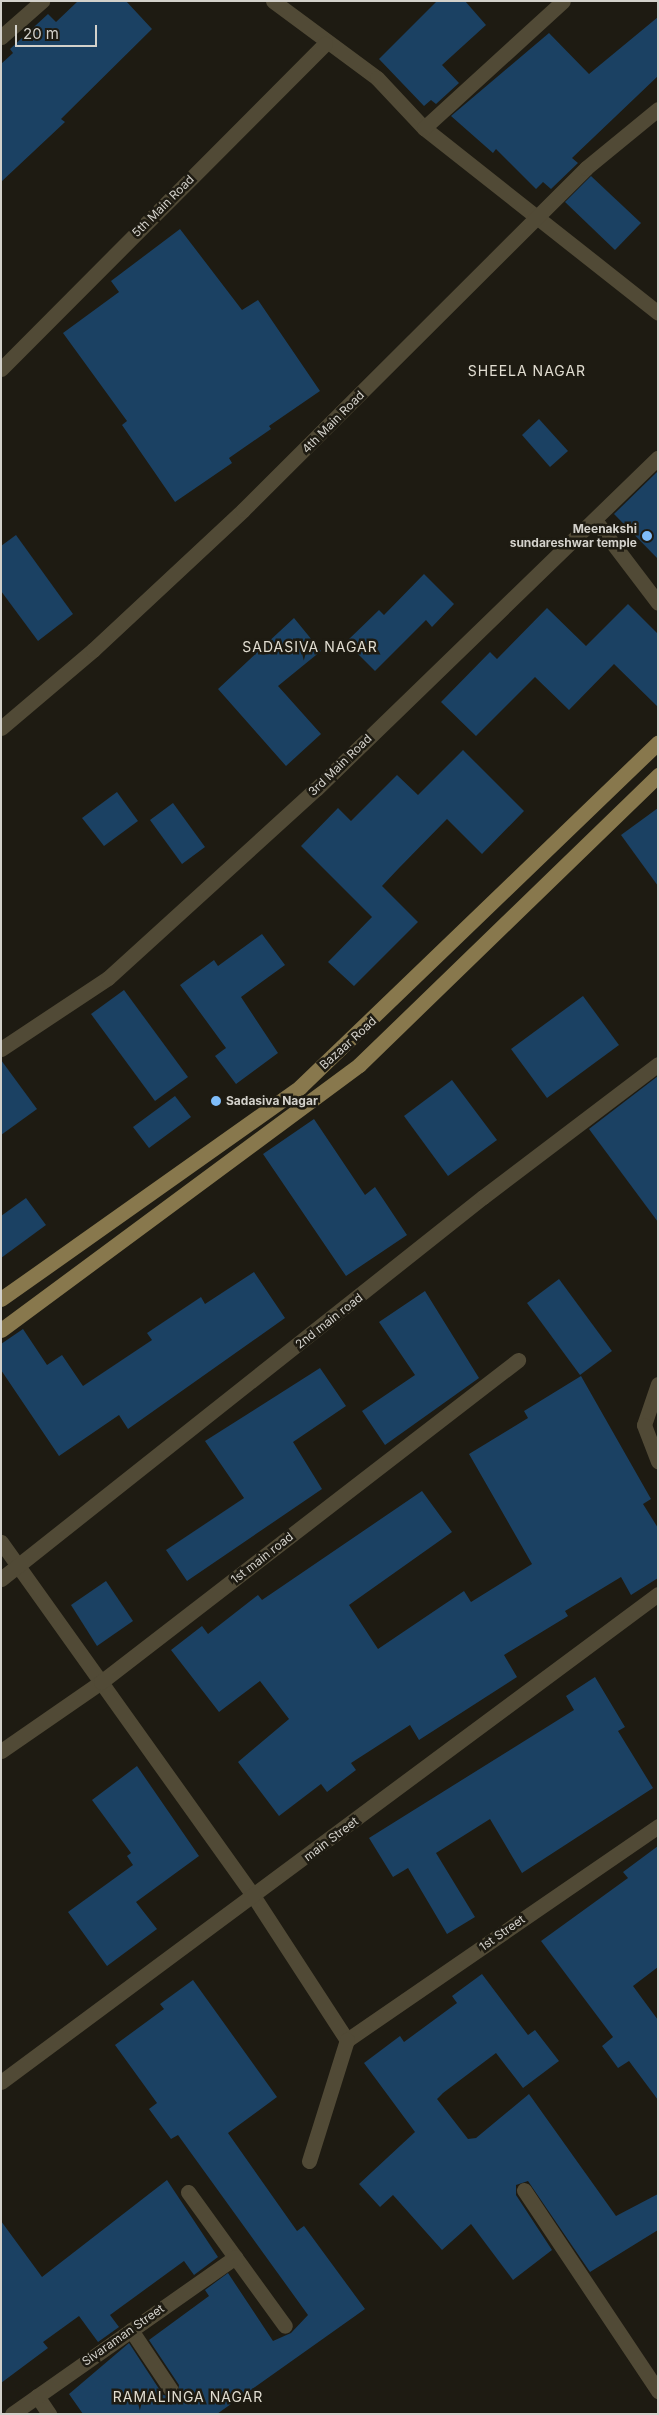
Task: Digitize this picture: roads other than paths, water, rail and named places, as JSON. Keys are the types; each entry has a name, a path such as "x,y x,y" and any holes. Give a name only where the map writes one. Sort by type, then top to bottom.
{"main road":[{"name":"Bazaar Road","path":"1,1299 300,1087 658,742"},
{"name":"Bazaar Road","path":"1,1330 359,1065 658,775"}],"street":[{"path":"1,37 42,1"},
{"path":"273,1 325,44 376,78 424,128 658,313"},
{"path":"424,128 563,1"},
{"name":"5th Main Road","path":"1,369 325,44"},
{"name":"4th Main Road","path":"1,728 93,650 242,510 538,219 586,168 658,109"},
{"name":"3rd Main Road","path":"1,1049 108,978 316,789 658,458"},
{"path":"594,520 658,603"},
{"name":"2nd main road","path":"1,1579 18,1568 482,1197 658,1064"},
{"name":"1st main road","path":"1,1751 101,1682 518,1360"},
{"path":"658,1384 644,1425 658,1461"},
{"path":"1,1542 254,1897 347,2040 308,2161"},
{"name":"main Street","path":"1,2082 254,1897 658,1594"},
{"name":"1st Street","path":"347,2040 658,1826"},
{"path":"524,2190 657,2389"},
{"path":"188,2192 284,2326"},
{"name":"Sivaraman Street","path":"12,2414 235,2257"},
{"path":"131,2330 171,2390"},
{"path":"37,2396 49,2414"}],"place":[{"name":"Meenakshi sundareshwar temple","path":"647,536"},
{"name":"Sadasiva Nagar","path":"216,1101"}],"district":[{"name":"SHEELA NAGAR","path":"527,371"},
{"name":"SADASIVA NAGAR","path":"310,647"},
{"name":"RAMALINGA NAGAR","path":"188,2397"}]}
